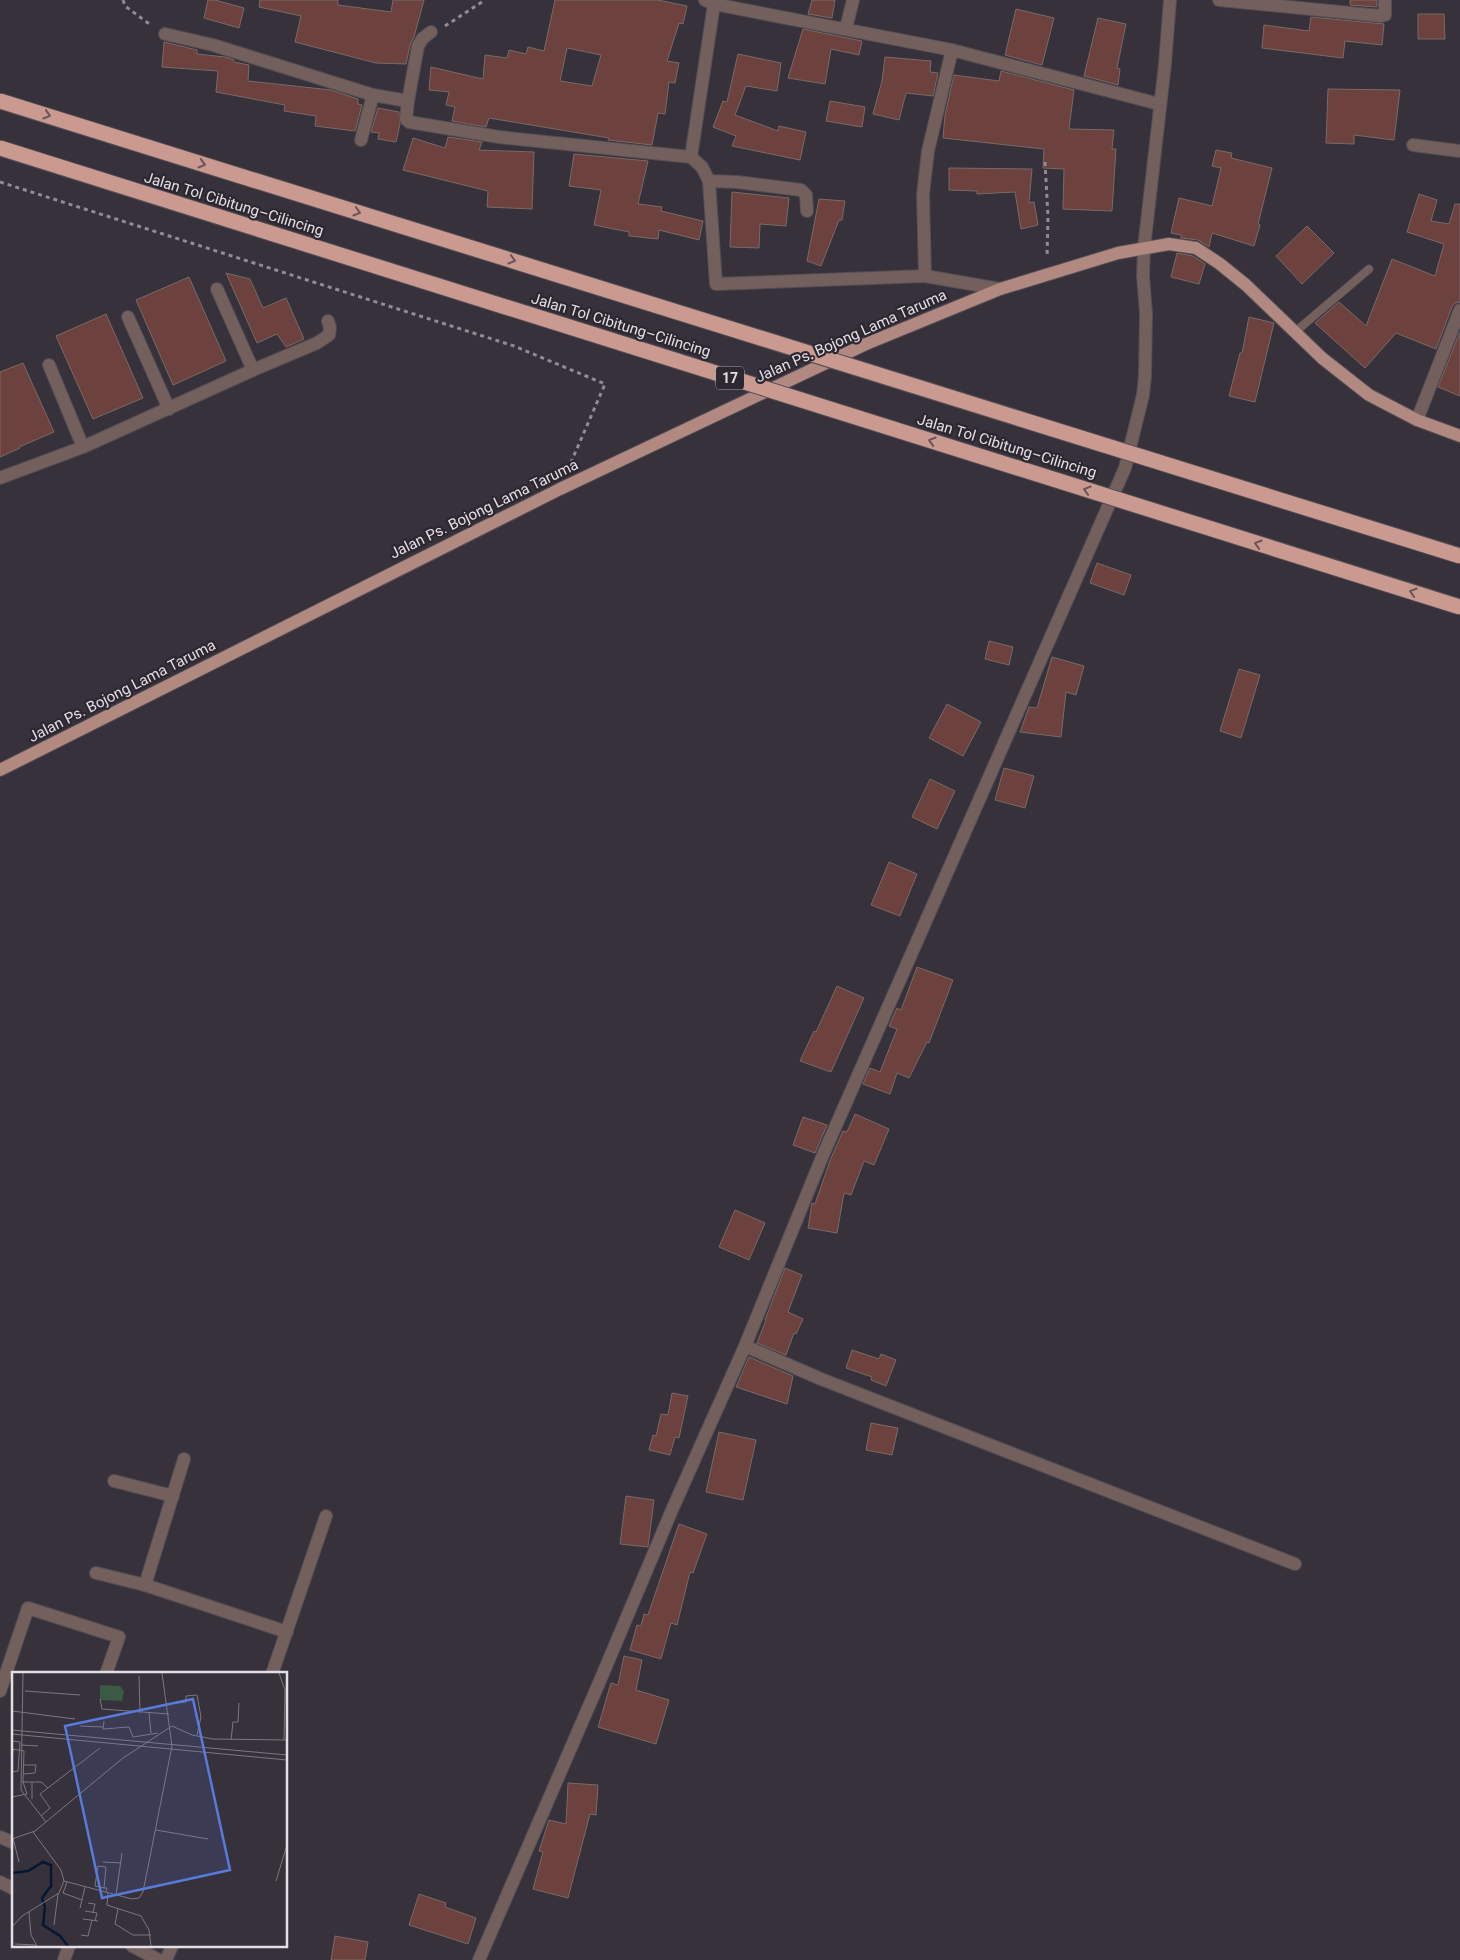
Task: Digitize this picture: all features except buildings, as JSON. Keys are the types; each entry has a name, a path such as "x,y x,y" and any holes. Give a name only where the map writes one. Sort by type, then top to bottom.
{"highway":[{"name":"Jalan Tol Cibitung–Cilincing","path":"0,101 1460,556"},
{"name":"Jalan Tol Cibitung–Cilincing","path":"0,148 1460,607"}],"main road":[{"name":"Jalan Ps. Bojong Lama Taruma","path":"0,770 560,488 866,344 1000,290 1118,254 1144,248 1169,244 1196,248 1246,285 1322,358 1369,395 1418,420 1460,436"}],"street":[{"path":"846,28 852,0"},
{"path":"479,1960 672,1510 745,1346 823,1155 1004,739 1064,609 1125,468 1143,395 1145,376 1144,248 1170,0"},
{"path":"1219,0 1380,16 1385,15 1386,0"},
{"path":"691,158 709,2 952,50 1159,104"},
{"path":"431,32 423,38 418,46 408,101 406,119 409,122 500,137 691,158 702,167 709,181 716,284 925,276 1000,290"},
{"path":"165,34 222,47 373,95 408,101"},
{"path":"925,276 923,194 928,151 952,50"},
{"path":"361,140 373,95"},
{"path":"1413,145 1460,151"},
{"path":"709,181 746,183 801,190 806,195 807,211"},
{"path":"217,289 254,370"},
{"path":"1418,420 1460,310"},
{"path":"128,317 169,409"},
{"path":"0,478 82,448 325,338 330,331 328,321"},
{"path":"49,365 82,448"},
{"path":"745,1346 830,1383 1295,1564"},
{"path":"145,1585 184,1458"},
{"path":"114,1481 172,1496"},
{"path":"273,1672 326,1516"},
{"path":"96,1573 145,1585 287,1632"},
{"path":"0,1691 28,1608 119,1637 107,1672"},
{"path":"0,1837 12,1842"},
{"path":"0,1882 12,1887"},
{"path":"64,1960 68,1948"},
{"path":"136,1948 160,1960"},
{"path":"166,1960 171,1948"}],"lane":[{"path":"1295,332 1369,269"}],"path":[{"path":"123,0 125,6 145,22 165,34"},
{"path":"431,32 452,24 485,0"},
{"path":"1045,162 1048,217 1047,275"},
{"path":"0,182 514,346 605,384 560,488"}]}
